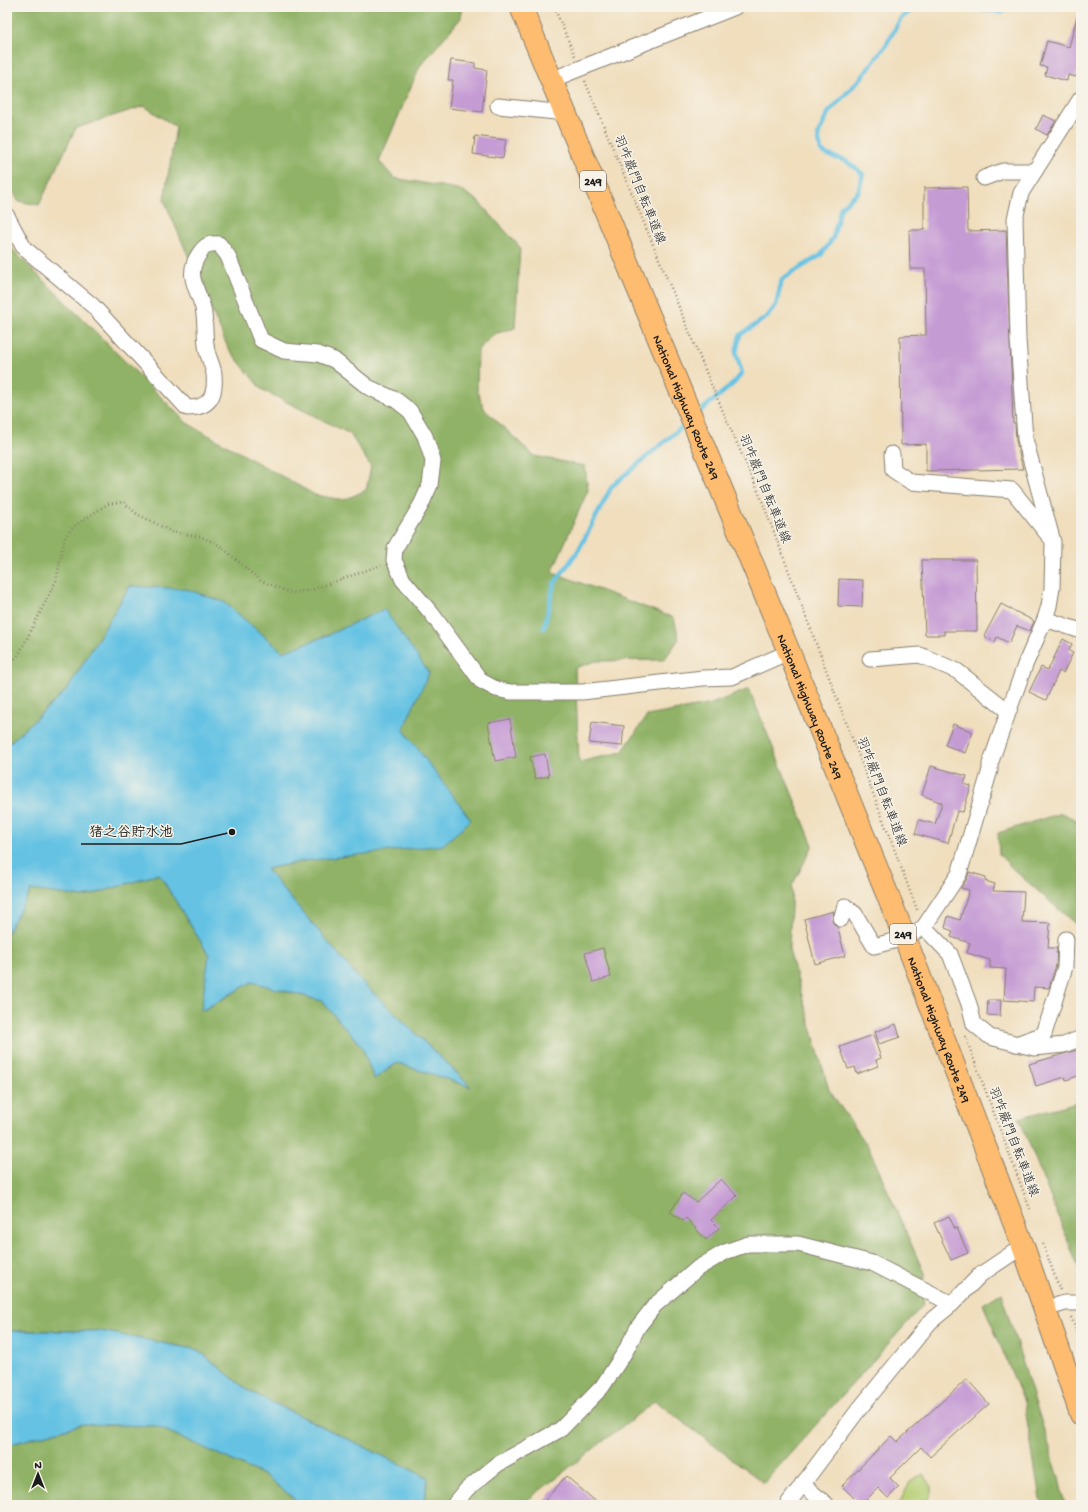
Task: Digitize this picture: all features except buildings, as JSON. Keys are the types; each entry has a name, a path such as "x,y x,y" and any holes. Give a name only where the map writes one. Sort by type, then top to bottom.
{"highway":[{"name":"National Highway Route 249","path":"521,7 1033,1245 1055,1306 1081,1414"}],"street":[{"path":"550,80 735,7"},
{"path":"841,919 845,906 855,914 874,946 905,938 924,927 959,874 990,770 990,764 1025,665 1049,606 1052,588 1053,542 1025,439 1018,339 1016,219 1021,193 1081,98"},
{"path":"498,106 565,113"},
{"path":"984,178 1003,171 1035,171"},
{"path":"7,216 24,248 94,306 187,408 198,408 207,404 212,394 214,374 207,351 203,309 194,285 192,268 205,246 219,244 228,256 261,340 284,351 318,354 334,360 368,387 396,400 410,411 425,436 433,461 430,485 421,505 395,548 394,560 403,580 432,614 481,681 496,689 510,692 582,692 703,678 732,677 789,652"},
{"path":"892,454 893,470 911,482 1012,490 1053,542"},
{"path":"1045,619 1081,631"},
{"path":"870,658 920,655 957,671 1008,711"},
{"path":"924,927 950,954 970,1004 974,1024 990,1037 1034,1048 1064,1045 1081,1038"},
{"path":"1016,1044 1044,1034 1065,967 1066,939"},
{"path":"454,1505 467,1489 498,1464 561,1429 602,1387 625,1352 638,1327 655,1305 698,1268 725,1252 748,1244 798,1244 872,1263 952,1304"},
{"path":"787,1505 856,1413 930,1322 952,1304 980,1275 1033,1245"},
{"path":"1055,1306 1081,1303"},
{"path":"802,1484 827,1505"}],"path":[{"path":"554,7 572,50"},
{"name":"羽咋巌門自転車道線","path":"583,77 710,384 761,498 918,912"},
{"path":"7,668 19,654 56,581 65,537 74,526 108,504 122,502 137,514 172,532 202,537 219,545 261,581 291,594 311,590 394,560"},
{"name":"羽咋巌門自転車道線","path":"965,1036 1032,1214"},
{"path":"1033,1245 1055,1306 1081,1342"}],"green space":[{"path":"7,7 461,7 461,18 420,66 379,161 394,178 458,189 477,200 520,247 515,328 494,334 478,350 477,391 485,410 534,456 585,466 588,490 552,572 674,618 679,639 664,660 596,661 575,668 579,762 622,752 647,716 711,704 749,689 813,845 792,886 789,950 829,1090 869,1148 924,1273 923,1305 764,1483 655,1401 521,1505 423,1505 428,1478 247,1390 198,1350 101,1331 7,1331 7,1004 9,1003 7,933 31,890 84,897 159,874 209,955 202,1011 252,982 322,1001 362,1047 374,1079 397,1063 471,1087 361,981 266,869 305,861 470,820 403,729 429,673 328,635 283,653 224,602 130,586 67,690 7,745 7,237 14,251 187,423 315,495 344,500 366,490 371,467 350,434 261,389 228,348 164,200 176,127 144,106 76,128 39,205 18,201 7,178 7,136 11,118 7,112"},
{"path":"1061,813 1081,822 1081,929 1013,869 999,854 998,833"},
{"path":"1081,1101 1081,1274 1019,1118"},
{"path":"1001,1293 1059,1478 1065,1505 1041,1505 1024,1402 983,1304"},
{"path":"83,1424 156,1426 266,1476 302,1505 8,1505 8,1445"},
{"path":"924,1474 929,1481 931,1488 929,1497 926,1501 921,1501 918,1505 896,1505 900,1502 910,1482"}],"water":[{"path":"130,586 186,589 224,602 283,652 328,635 384,609 429,673 403,729 471,820 443,845 305,861 266,869 361,981 471,1087 397,1063 374,1079 362,1047 322,1001 252,982 201,1011 209,955 159,874 84,897 31,890 7,933 7,745 67,690"},
{"path":"7,1331 101,1331 198,1350 247,1390 428,1478 423,1505 302,1505 266,1476 156,1426 83,1424 8,1445 7,1505"}],"waterway":[{"path":"697,414 734,383 742,373 736,353 740,335 767,317 776,305 782,279 821,255 833,238 841,207 858,192 863,174 846,161 821,151 818,135 828,113 862,77 886,45 901,18 917,7"},
{"path":"970,7 974,9 1002,12 1007,7"},
{"path":"544,628 554,584 578,551 612,486 688,422"}],"place":[{"name":"猪之谷貯水池","path":"232,832"}]}
